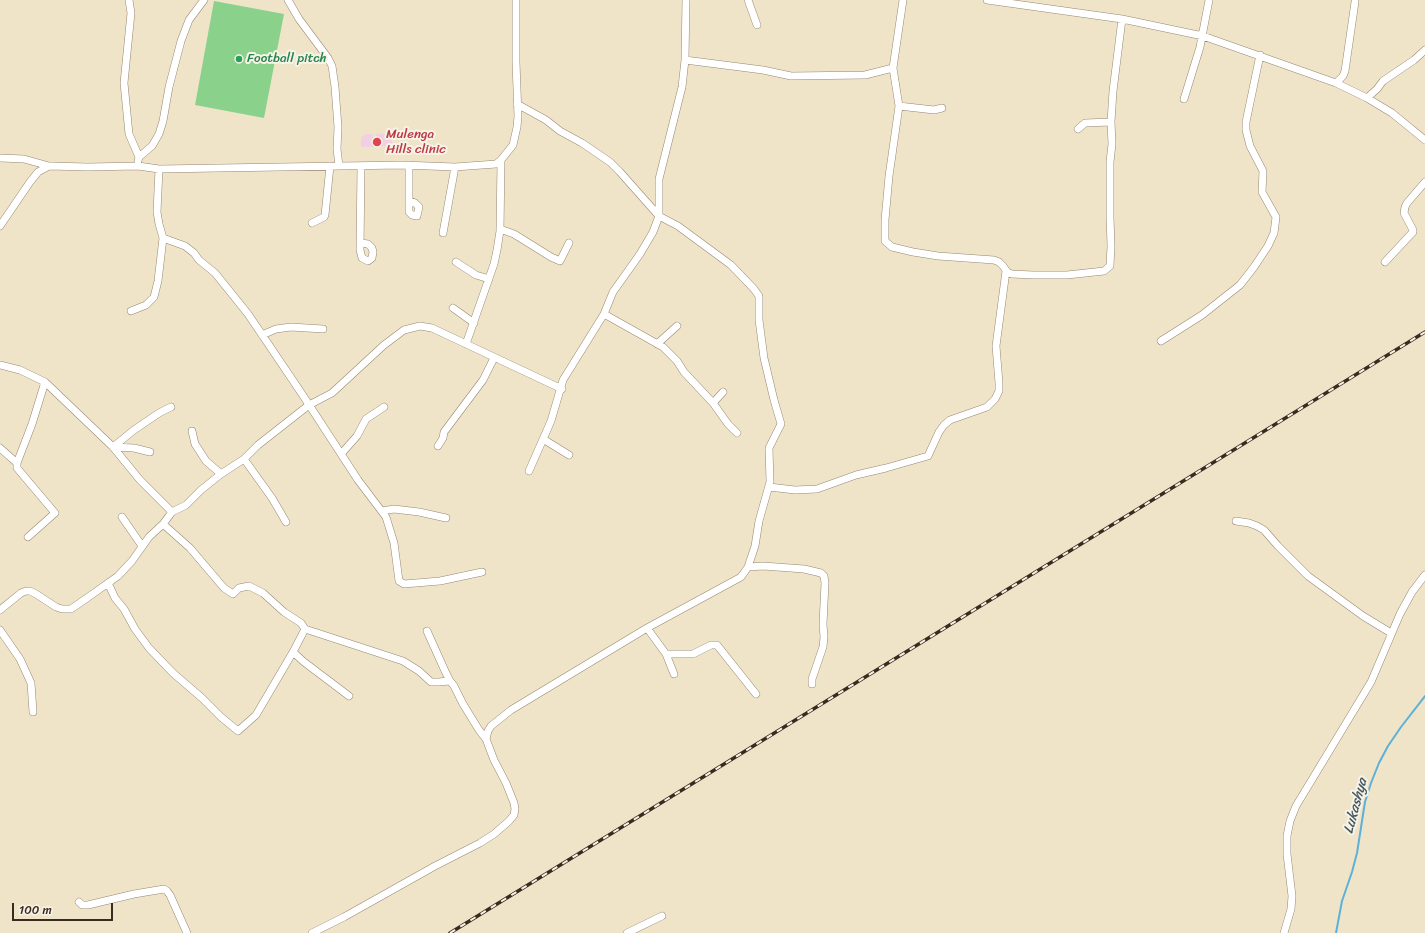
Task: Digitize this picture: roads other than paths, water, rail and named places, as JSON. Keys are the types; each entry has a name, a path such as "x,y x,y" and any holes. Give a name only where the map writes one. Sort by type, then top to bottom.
{"street":[{"path":"130,0 131,13 124,83 129,134 139,157 138,166"},
{"path":"139,157 152,146 159,134 181,41 190,20 204,0"},
{"path":"288,0 332,66 336,87 338,128 336,149 339,166"},
{"path":"0,158 24,159 49,166 138,166 159,169 409,165 455,167 496,164 513,145 517,127 516,0"},
{"path":"528,471 555,411 562,389 563,380 604,314 613,292 640,254 653,232 659,216 659,179 682,86 685,60 686,0"},
{"path":"748,0 757,25"},
{"path":"903,0 893,68 898,106 888,183 884,241 892,247 913,252 938,256 994,260 999,262 1008,273 1019,274 1066,275 1104,271 1110,266 1110,162 1112,144 1110,122 1122,19"},
{"path":"987,0 1012,2 1122,19 1203,36 1336,83 1367,98 1392,113 1425,140"},
{"path":"1184,99 1196,64 1203,36 1209,0"},
{"path":"1336,83 1343,76 1345,71 1355,2"},
{"path":"1367,98 1383,81 1414,60 1425,50"},
{"path":"1161,342 1202,314 1240,285 1268,246 1274,233 1276,217 1262,192 1263,171 1250,146 1246,130 1246,122 1260,55"},
{"path":"685,60 763,70 791,76 865,75 893,68"},
{"path":"486,739 488,731 496,721 543,690 647,628 740,577 748,567 755,546 759,521 769,487 769,448 781,424 764,358 759,320 759,296 754,289 731,265 678,226 659,216 610,162 582,143 560,131 546,120 517,104"},
{"path":"898,106 934,110 942,108"},
{"path":"1078,129 1085,123 1110,122"},
{"path":"466,344 489,279 497,250 500,228 501,160"},
{"path":"409,165 410,201"},
{"path":"0,226 38,172 49,166"},
{"path":"312,223 325,215 330,166"},
{"path":"361,166 361,243"},
{"path":"443,233 455,167"},
{"path":"131,311 146,305 154,297 158,281 163,238 157,212 159,169"},
{"path":"1385,262 1413,232 1404,213 1405,207 1425,182"},
{"path":"500,228 514,234 560,261 569,243"},
{"path":"163,238 185,246 194,253 199,260 215,274 248,314 262,334 366,491 386,517 394,543 399,581 404,584 440,581 482,572"},
{"path":"456,262 476,275 489,279"},
{"path":"769,487 795,490 817,489 856,475 928,456 939,432 944,425 950,420 987,407 995,400 999,382 996,346 1006,271"},
{"path":"453,308 474,323"},
{"path":"604,314 663,347 677,361 684,372 713,403 728,424 737,433"},
{"path":"0,610 21,593 30,591 56,607 70,609 108,583 118,576 132,561 149,537 163,524 172,512 186,505 221,474 244,459 258,445 309,405 332,393 384,345 404,330 420,326 432,328 562,389"},
{"path":"657,344 677,326"},
{"path":"262,334 276,329 291,327 323,329"},
{"path":"438,446 443,438 444,432 483,380 494,358"},
{"path":"0,365 20,370 45,382 113,447 140,480 172,512"},
{"path":"28,537 55,513 17,468 17,462 32,424 45,382"},
{"path":"713,403 723,392"},
{"path":"342,454 358,436 366,419 384,406"},
{"path":"113,447 123,438 159,413 171,407"},
{"path":"192,431 195,444 206,461 221,474"},
{"path":"543,439 569,455"},
{"path":"113,447 134,448 150,452"},
{"path":"0,448 17,462"},
{"path":"244,459 272,498 286,522"},
{"path":"382,511 394,509 420,512 446,518"},
{"path":"122,517 142,546"},
{"path":"1236,521 1249,523 1264,530 1308,576 1363,616 1391,633"},
{"path":"163,524 190,548 224,588 233,594 239,588 248,586 263,593 284,612 301,623 305,629 403,661 419,670 431,682 450,681"},
{"path":"748,567 763,566 804,569 821,573 824,576 823,647 812,679 812,684"},
{"path":"1284,933 1291,909 1292,896 1287,854 1287,836 1290,821 1296,806 1371,682 1400,614 1412,592 1425,575"},
{"path":"108,583 115,598 124,609 135,629 149,648 173,673 238,731 256,715 305,629"},
{"path":"647,628 666,654 674,674"},
{"path":"0,630 20,659 31,683 33,712"},
{"path":"312,933 480,843 494,834 514,815 516,809 514,803 486,739 479,730 450,681 427,631"},
{"path":"666,654 693,654 712,645 717,645 756,694"},
{"path":"293,652 349,696"},
{"path":"79,902 82,905 88,905 134,894 164,889 170,895 187,933"},
{"path":"627,933 662,916"}],"waterway":[{"name":"Lukashya","path":"1336,933 1342,901 1357,853 1365,802 1371,783 1388,746 1425,696"}],"railway":[{"path":"450,933 1425,332"}],"place":[{"name":"Football pitch","path":"239,59"},
{"name":"Mulenga Hills clinic","path":"377,142"}]}
